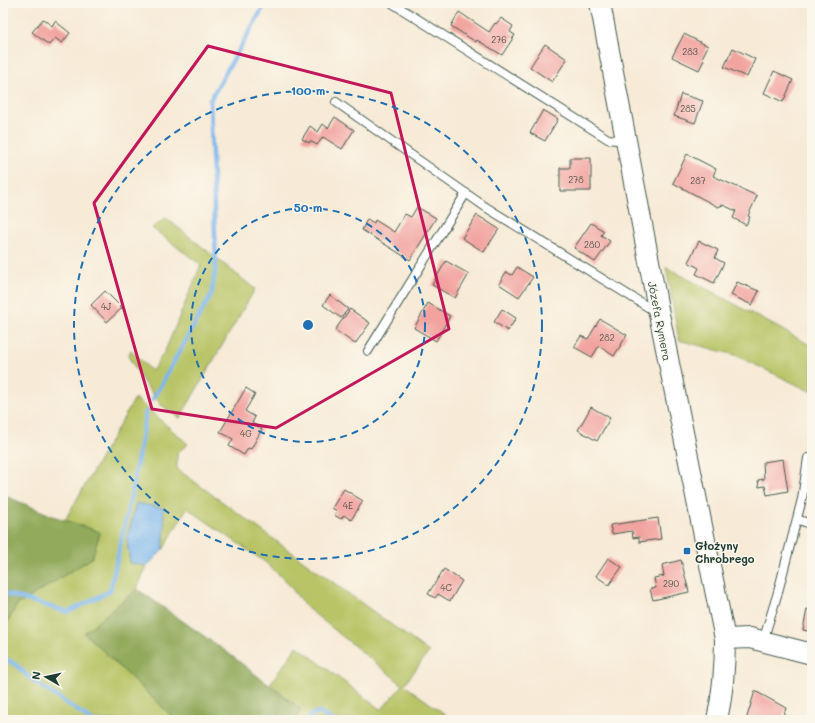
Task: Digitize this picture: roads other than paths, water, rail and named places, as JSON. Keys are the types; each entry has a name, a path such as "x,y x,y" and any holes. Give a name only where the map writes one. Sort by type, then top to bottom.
{"street":[{"name":"Józefa Rymera","path":"600,3 659,314 725,639 725,666 720,708 717,720"},
{"path":"725,639 750,638 812,654"}],"lane":[{"path":"392,3 608,139 626,141"},
{"path":"336,102 484,206 659,314"},
{"path":"368,351 466,193"},
{"path":"763,642 778,592 802,499 808,458"},
{"path":"797,519 812,525"}],"water":[{"path":"136,503 163,508 165,528 163,550 147,566 130,563 127,540"}],"waterway":[{"path":"153,399 212,293 216,263 210,100 264,6 264,3"},
{"path":"3,593 68,612 110,591 131,496 146,412"},
{"path":"3,657 16,665 32,680 91,720"},
{"path":"310,720 311,715 318,712 332,720"},
{"path":"418,720 430,718"}],"place":[{"name":"Głożyny Chrobrego","path":"687,551"}]}
